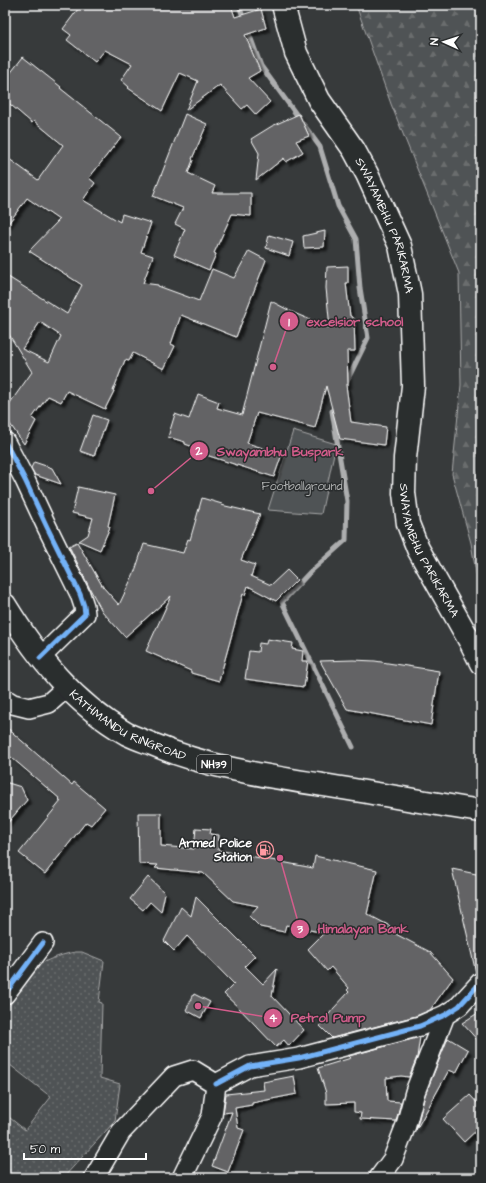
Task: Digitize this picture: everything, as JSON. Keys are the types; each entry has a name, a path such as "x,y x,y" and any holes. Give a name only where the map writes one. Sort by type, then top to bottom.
{"main road":[{"name":"SWAYAMBHU PARIKARMA","path":"283,5 296,53 319,100 354,150 367,174 400,246 410,294 413,379 405,458 404,493 408,524 418,549 481,663"},
{"name":"KATHMANDU RINGROAD","path":"5,606 40,658 67,687 96,714 128,734 162,749 189,758 252,773 481,812"}],"street":[{"path":"5,442 80,594 84,606 85,614 40,658"},
{"path":"5,699 13,704 29,708 49,703 67,687"},
{"path":"5,994 43,943"},
{"path":"216,1084 250,1066 299,1058 420,1026 445,1015 459,1006 479,988"},
{"path":"379,1178 393,1159 406,1126 415,1092 445,1015"},
{"path":"94,1178 122,1132 174,1076 193,1070 216,1084"},
{"path":"182,1178 212,1116 216,1084"}],"green space":[{"path":"356,5 481,5 481,602 471,543 452,474 461,385 459,273 391,104"},
{"name":"Footballground","path":"293,431 336,444 321,514 268,510"},
{"path":"82,952 104,961 99,1002 102,1003 100,1078 120,1084 115,1121 63,1178 5,1178 5,1114 25,1130 51,1097 5,1061 5,1011 41,964 58,956"}],"building":[{"path":"81,5 231,5 235,17 261,9 266,28 245,35 260,71 248,78 270,102 256,115 247,105 242,109 220,85 186,110 198,81 180,73 162,111 128,88 129,87 121,80 132,64 105,50 95,62 67,40 71,35 63,29"},
{"path":"23,57 121,137 89,178 95,183 83,200 120,222 122,214 151,223 141,252 153,256 143,283 158,285 199,301 212,269 234,278 249,251 266,260 236,337 181,315 171,344 175,346 164,369 133,353 129,361 125,360 114,391 105,409 67,391 61,402 48,396 32,418 36,421 24,444 5,417 5,410 32,372 5,328 5,275 67,314 82,285 29,251 59,220 27,198 5,228 5,156 38,180 63,145 34,121 32,123 5,100 5,80","holes":["40,322 61,336 49,362 22,349"]},
{"path":"185,114 207,124 192,159 193,160 188,173 215,186 212,193 251,193 251,216 232,214 214,253 216,254 209,270 174,255 185,229 175,224 183,208 153,196"},
{"path":"299,114 309,136 296,141 303,152 286,162 284,158 256,180 259,153 251,139 272,126"},
{"path":"325,231 324,247 304,248 303,236"},
{"path":"269,235 293,242 289,256 266,248"},
{"path":"348,266 348,283 346,283 350,316 354,318 355,351 347,351 348,385 346,385 351,422 386,427 384,445 340,439 326,386 315,428 257,413 247,443 282,454 274,477 206,455 207,452 185,444 185,442 168,437 175,414 189,419 198,394 219,402 217,408 242,415 271,301 294,313 330,328 326,288 327,267"},
{"path":"93,415 107,420 94,456 80,451"},
{"path":"34,462 52,468 61,484 35,475 31,468"},
{"path":"78,487 115,495 108,526 110,527 100,550 79,541 88,535 93,518 72,513"},
{"path":"202,498 222,504 221,505 260,514 241,560 255,565 251,576 271,585 287,570 297,580 276,601 248,586 245,595 243,594 219,681 191,673 191,671 146,651 171,596 125,637 102,611 69,546 77,542 103,587 119,605 135,571 144,544 183,553 188,539 190,540"},
{"path":"267,639 293,643 292,649 303,651 302,661 308,661 304,687 245,679 249,651 258,652 259,643 266,644"},
{"path":"320,661 375,661 439,671 431,725 347,709"},
{"path":"5,726 72,785 74,782 105,808 91,825 86,822 45,874 19,853 61,801 5,752"},
{"path":"5,782 21,787 27,800 5,826"},
{"path":"138,813 161,813 161,846 194,849 196,828 211,829 210,834 219,835 218,850 313,868 315,856 377,870 367,914 390,926 388,930 430,952 453,978 430,1010 416,1016 332,1038 320,1026 349,992 347,990 349,988 331,967 327,971 308,949 324,933 286,925 284,932 260,927 249,916 258,906 233,901 203,873 155,868 158,865 139,864"},
{"path":"452,869 481,875 481,971 476,973"},
{"path":"148,877 165,893 161,912 150,902 143,910 130,899"},
{"path":"196,897 255,956 245,966 263,984 277,969 272,996 304,1030 289,1046 284,1040 276,1047 224,994 234,984 187,936 174,951 164,941 181,907 191,916"},
{"path":"194,994 210,1002 201,1018 186,1010"},
{"path":"481,1011 481,1044 462,1023"},
{"path":"420,1037 417,1057 409,1077 401,1076 386,1078 387,1101 401,1102 396,1121 360,1119 361,1113 354,1112 354,1103 326,1104 326,1093 318,1068 351,1058 349,1056"},
{"path":"448,1038 468,1050 456,1073 449,1070 416,1130 425,1095"},
{"path":"294,1076 297,1094 235,1108 238,1128 244,1130 228,1172 212,1166 232,1112 223,1113 226,1094 264,1090 263,1082"},
{"path":"470,1095 481,1107 481,1126 464,1142 443,1119"}],"waterway":[{"path":"239,5 244,20"},
{"path":"247,28 261,66 320,147 338,206 356,239 360,288 368,338 346,383"},
{"path":"335,405 332,411 347,501 346,540 310,572 282,602 353,747"}],"cycle path":[{"path":"5,442 80,594 84,606 85,614 40,658"},
{"path":"5,994 43,943"},
{"path":"216,1084 250,1066 299,1058 420,1026 445,1015 459,1006 481,982"}],"place":[{"name":"excelsior school","path":"273,367"},
{"name":"Swayambhu Buspark","path":"151,491"},
{"name":"Armed Police Station","path":"265,850"},
{"name":"Himalayan Bank","path":"280,858"},
{"name":"Petrol Pump","path":"198,1006"}]}
